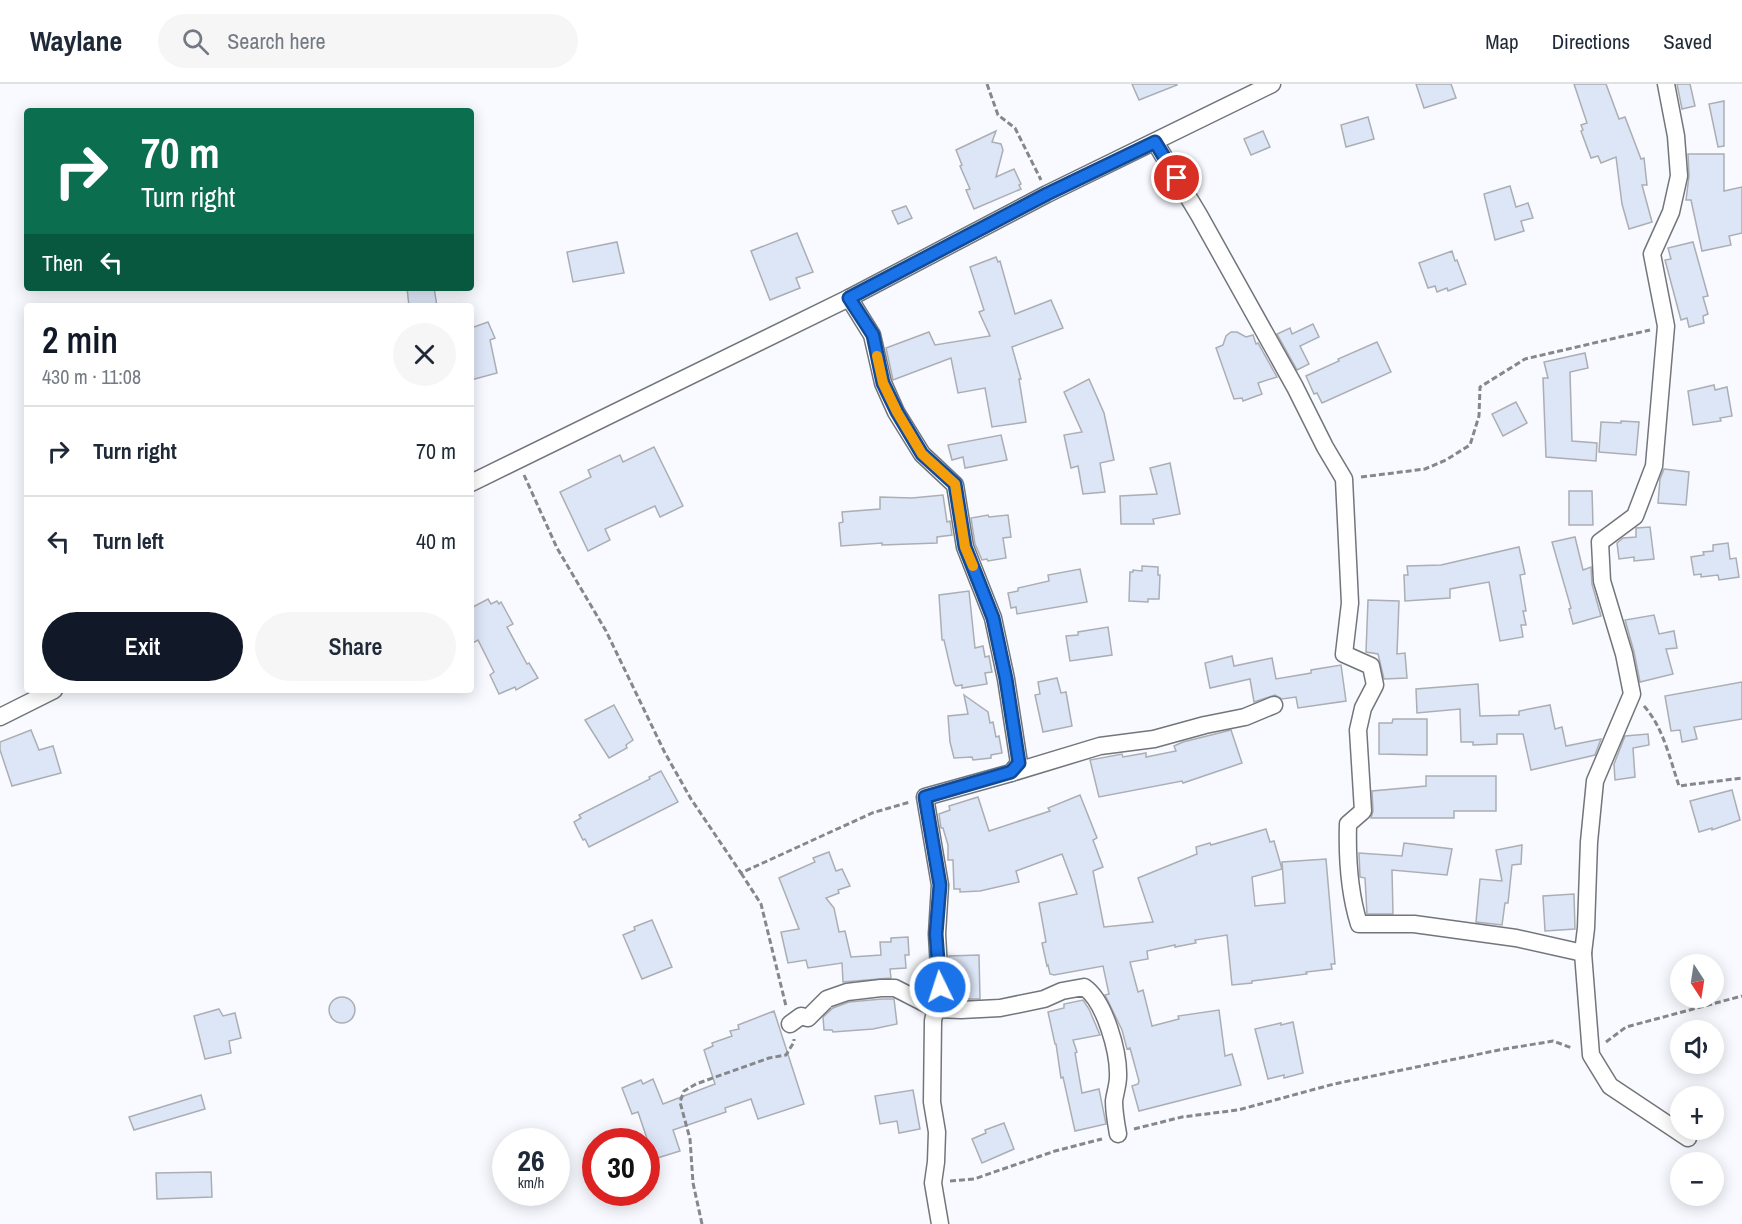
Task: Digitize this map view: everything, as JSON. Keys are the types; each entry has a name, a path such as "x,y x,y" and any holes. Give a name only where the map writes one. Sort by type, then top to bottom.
{"street":[{"path":"474,481 849,298 1047,194 1272,84"},
{"path":"1666,84 1676,136 1679,176 1671,212 1652,254 1666,326 1654,466 1635,516 1600,542 1602,581 1624,654 1632,694 1594,781 1583,953 1591,1055 1610,1086 1670,1126"},
{"path":"1155,142 1199,215 1344,479 1350,603 1344,654 1371,666 1375,685 1364,708 1358,730 1363,811 1348,824 1347,852 1353,904 1359,924 1414,924 1516,938 1583,953"},
{"path":"849,298 873,335 883,383 897,412 922,454 955,484 965,547 993,618 1006,679 1019,763 1011,772"},
{"path":"0,717 48,693"},
{"path":"940,1224 933,1183 937,1132 932,1102 933,1021 940,987 936,934 940,885 925,797 1100,746 1154,739 1245,717 1274,705"},
{"path":"790,1024 801,1017 808,1018 826,999 847,992 895,988 936,1009 1000,1008 1044,999 1062,991 1084,987 1093,993 1105,1018 1118,1056 1118,1079 1114,1101 1118,1134"}],"path":[{"path":"987,84 998,115 1015,128 1047,194"},
{"path":"1344,479 1425,469 1446,460 1470,445 1479,416 1480,387 1525,359 1666,326"},
{"path":"516,460 557,548 606,631 665,753 691,799 761,904 794,1042 786,1055 769,1058 696,1084 684,1091 680,1102 690,1139 693,1183 702,1224"},
{"path":"1632,694 1651,714 1665,744 1679,786 1742,778"},
{"path":"741,873 872,813 925,797"},
{"path":"933,1183 974,1179 1055,1151 1096,1142 1182,1117 1239,1110 1334,1084 1531,1045 1553,1041 1591,1055 1626,1026 1742,996"}],"building":[{"path":"1132,84 1177,84 1177,85 1139,100"},
{"path":"1416,84 1451,84 1456,98 1424,108"},
{"path":"1574,84 1606,84 1619,119 1625,117 1641,159 1644,158 1647,185 1642,185 1652,222 1629,229 1622,204 1616,157 1601,163 1598,156 1591,158 1581,131 1583,130 1581,125 1587,123"},
{"path":"1677,84 1690,84 1695,106 1682,109"},
{"path":"1724,101 1724,146 1718,147 1709,104"},
{"path":"1368,117 1374,139 1346,147 1341,125"},
{"path":"996,131 992,142 1001,144 1003,150 996,177 1014,169 1021,189 974,209 966,190 970,189 956,150"},
{"path":"1263,131 1270,147 1251,155 1244,139"},
{"path":"1688,154 1724,154 1724,191 1742,187 1742,233 1729,236 1731,245 1702,251 1691,200 1686,200 1689,176"},
{"path":"1510,186 1516,207 1528,203 1533,218 1521,221 1524,231 1495,240 1484,194"},
{"path":"906,206 912,218 898,224 892,211"},
{"path":"797,233 813,272 796,278 800,288 770,300 751,251"},
{"path":"617,242 624,273 573,282 567,252"},
{"path":"1693,242 1708,296 1703,297 1708,314 1703,316 1704,323 1689,327 1687,318 1681,320 1665,260 1671,259 1668,248"},
{"path":"1452,251 1466,284 1448,291 1447,288 1437,292 1435,286 1428,288 1419,263"},
{"path":"996,257 998,262 1000,261 1015,314 1051,300 1063,328 1012,347 1021,379 1019,379 1026,422 992,427 985,388 958,393 951,358 893,380 886,348 929,332 935,345 990,336 979,312 984,310 970,267"},
{"path":"407,291 434,291 436,303 409,303"},
{"path":"488,322 495,338 490,340 497,373 474,379 474,327"},
{"path":"1313,324 1319,337 1300,346 1309,364 1297,370 1277,334 1290,328 1292,334"},
{"path":"1231,332 1237,332 1246,337 1253,335 1256,344 1258,343 1277,377 1258,383 1262,394 1243,401 1242,398 1234,399 1216,348 1223,345 1226,336"},
{"path":"1377,342 1391,372 1322,403 1317,393 1314,394 1306,376"},
{"path":"1585,353 1588,368 1570,372 1572,441 1597,443 1596,461 1546,457 1543,378 1548,378 1544,362"},
{"path":"1089,379 1104,413 1114,460 1100,463 1105,492 1083,494 1078,466 1071,468 1064,435 1082,432 1064,392"},
{"path":"1714,385 1715,390 1727,387 1732,416 1720,418 1721,421 1693,425 1688,391"},
{"path":"1516,402 1527,423 1503,436 1492,414"},
{"path":"1621,421 1639,422 1636,455 1599,452 1601,422 1621,423"},
{"path":"1001,435 1007,460 965,468 963,457 952,460 948,445"},
{"path":"654,447 683,506 660,517 655,506 605,529 610,540 588,551 560,492 591,477 588,470 620,455 623,462"},
{"path":"1170,463 1180,514 1153,519 1154,524 1121,524 1120,496 1157,494 1150,468"},
{"path":"1664,469 1689,472 1686,505 1658,503 1660,479"},
{"path":"1569,491 1592,491 1593,525 1569,525"},
{"path":"943,495 947,522 950,521 952,535 937,537 937,543 841,546 839,523 843,522 842,512 880,509 880,497 912,498"},
{"path":"988,515 989,517 1008,515 1011,537 1003,538 1006,558 982,560 975,544 971,518"},
{"path":"1650,527 1654,559 1634,561 1634,557 1619,559 1617,543 1623,538 1636,537 1636,528"},
{"path":"1575,537 1583,570 1591,567 1592,584 1601,616 1573,624 1569,609 1571,608 1552,542"},
{"path":"1728,543 1730,559 1736,558 1739,577 1719,580 1718,575 1701,577 1701,574 1694,575 1691,557 1713,551 1713,545"},
{"path":"1519,547 1525,574 1520,575 1526,611 1523,611 1526,625 1521,625 1523,637 1500,641 1489,582 1450,589 1450,598 1405,601 1404,575 1408,575 1407,566 1441,565"},
{"path":"1142,566 1158,567 1159,599 1148,599 1148,602 1129,601 1130,572 1142,571"},
{"path":"1080,569 1087,602 1017,614 1016,607 1011,608 1008,593 1018,591 1018,588 1049,581 1048,575"},
{"path":"969,591 975,648 983,646 985,657 989,656 992,672 985,673 987,684 962,688 962,685 956,686 954,683 944,640 942,640 939,595"},
{"path":"488,599 491,604 501,602 513,624 507,627 527,664 529,663 538,678 516,690 515,687 499,694 490,675 494,672 478,640 474,642 474,606"},
{"path":"1368,600 1399,601 1397,654 1405,653 1407,678 1384,679 1378,654 1366,652"},
{"path":"1654,615 1659,634 1674,631 1677,648 1666,649 1673,674 1640,682 1625,620"},
{"path":"1108,627 1112,655 1070,661 1066,636"},
{"path":"1232,656 1234,666 1272,658 1276,679 1341,665 1346,701 1298,708 1296,697 1282,699 1275,695 1254,702 1250,679 1210,688 1205,663"},
{"path":"1057,678 1061,693 1066,692 1072,726 1043,732 1035,695 1040,694 1038,682"},
{"path":"1742,682 1742,719 1694,727 1697,739 1682,742 1680,730 1671,731 1665,696"},
{"path":"1478,684 1480,716 1519,715 1519,711 1550,705 1555,729 1562,727 1566,746 1601,739 1595,755 1531,770 1523,734 1497,734 1497,744 1473,745 1473,742 1461,742 1460,709 1417,713 1416,689"},
{"path":"964,695 988,712 996,737 999,736 1002,753 991,755 991,758 973,760 972,757 954,758 948,716 968,714"},
{"path":"614,705 633,740 626,745 627,748 609,758 585,720"},
{"path":"1393,719 1427,719 1427,755 1379,754 1379,723 1392,723"},
{"path":"31,730 39,750 53,746 61,773 12,786 0,750 0,742"},
{"path":"1231,730 1242,763 1183,783 1182,781 1099,797 1090,760 1122,754 1123,757 1146,753 1146,757 1176,751 1174,746 1183,742"},
{"path":"1648,734 1649,745 1633,748 1635,777 1615,780 1614,764 1625,736"},
{"path":"661,771 678,802 589,847 574,822 581,818 579,815 650,779 649,777"},
{"path":"1426,776 1496,776 1496,811 1454,811 1454,818 1371,818 1372,791 1426,786"},
{"path":"1732,790 1740,820 1699,832 1690,801"},
{"path":"1080,795 1097,838 1093,840 1103,867 1093,871 1104,927 1153,922 1138,878 1197,854 1196,847 1266,829 1270,842 1274,841 1282,869 1252,877 1255,906 1285,903 1282,862 1326,859 1335,964 1331,964 1332,969 1232,985 1227,935 1147,951 1148,959 1130,962 1138,992 1143,990 1152,1026 1179,1019 1178,1016 1219,1010 1225,1056 1232,1054 1241,1085 1139,1111 1132,1086 1138,1084 1139,1081 1130,1048 1127,1049 1122,1030 1105,995 1109,994 1103,966 1054,975 1050,974 1047,966 1042,943 1046,942 1039,903 1077,894 1062,854 1016,871 1019,882 980,891 960,892 960,889 954,889 953,860 948,860 948,845 943,828 941,828 939,814 950,810 949,806 978,797 989,831 1050,811 1048,808"},
{"path":"1404,843 1452,849 1447,875 1392,870 1393,914 1367,914 1365,878 1360,877 1359,853 1402,856"},
{"path":"1522,845 1521,864 1512,865 1508,903 1505,903 1502,925 1476,922 1480,879 1502,881 1496,850"},
{"path":"829,852 836,871 842,869 850,886 826,898 834,908 839,932 845,931 851,957 881,955 880,942 891,942 891,938 908,937 909,955 905,955 906,968 890,969 891,978 843,982 842,963 808,968 806,960 788,963 781,932 799,929 779,878 815,862 813,858"},
{"path":"1574,894 1575,929 1545,931 1543,896"},
{"path":"652,920 672,967 642,979 623,935 635,930 634,927"},
{"path":"979,955 980,999 948,999 949,956"},
{"path":"342,997 351,1001 355,1010 351,1019 342,1023 333,1019 329,1010 333,1001"},
{"path":"894,999 897,1024 873,1029 833,1032 824,1030 823,1017 833,1008 849,1002"},
{"path":"1083,1000 1100,1035 1073,1040 1077,1052 1075,1053 1082,1093 1099,1089 1106,1124 1075,1131 1063,1077 1061,1078 1048,1012 1064,1008 1064,1004"},
{"path":"219,1009 223,1016 235,1013 241,1038 229,1041 231,1053 205,1059 194,1016"},
{"path":"774,1011 804,1104 758,1119 751,1099 725,1108 726,1112 673,1130 680,1151 660,1157 660,1128 643,1128 638,1112 632,1114 622,1088 641,1080 643,1084 653,1079 663,1104 715,1084 704,1050 713,1046 712,1043 732,1036 730,1031 739,1029 738,1025"},
{"path":"1293,1022 1303,1073 1268,1079 1255,1029"},
{"path":"913,1090 920,1129 899,1133 897,1121 880,1124 875,1096"},
{"path":"201,1095 205,1109 134,1130 129,1117"},
{"path":"1004,1123 1014,1149 982,1163 972,1139 986,1133 985,1130"},
{"path":"211,1172 212,1197 157,1199 156,1173"}],"slow traffic":[{"path":"877,356 883,383 922,454 955,484 965,547 973,566"}],"route":[{"path":"940,987 936,934 940,885 925,797 1011,772 1019,763 1006,679 993,618 965,547 955,484 922,454 897,412 883,383 873,335 849,298 1047,194 1155,142 1177,178"}]}
